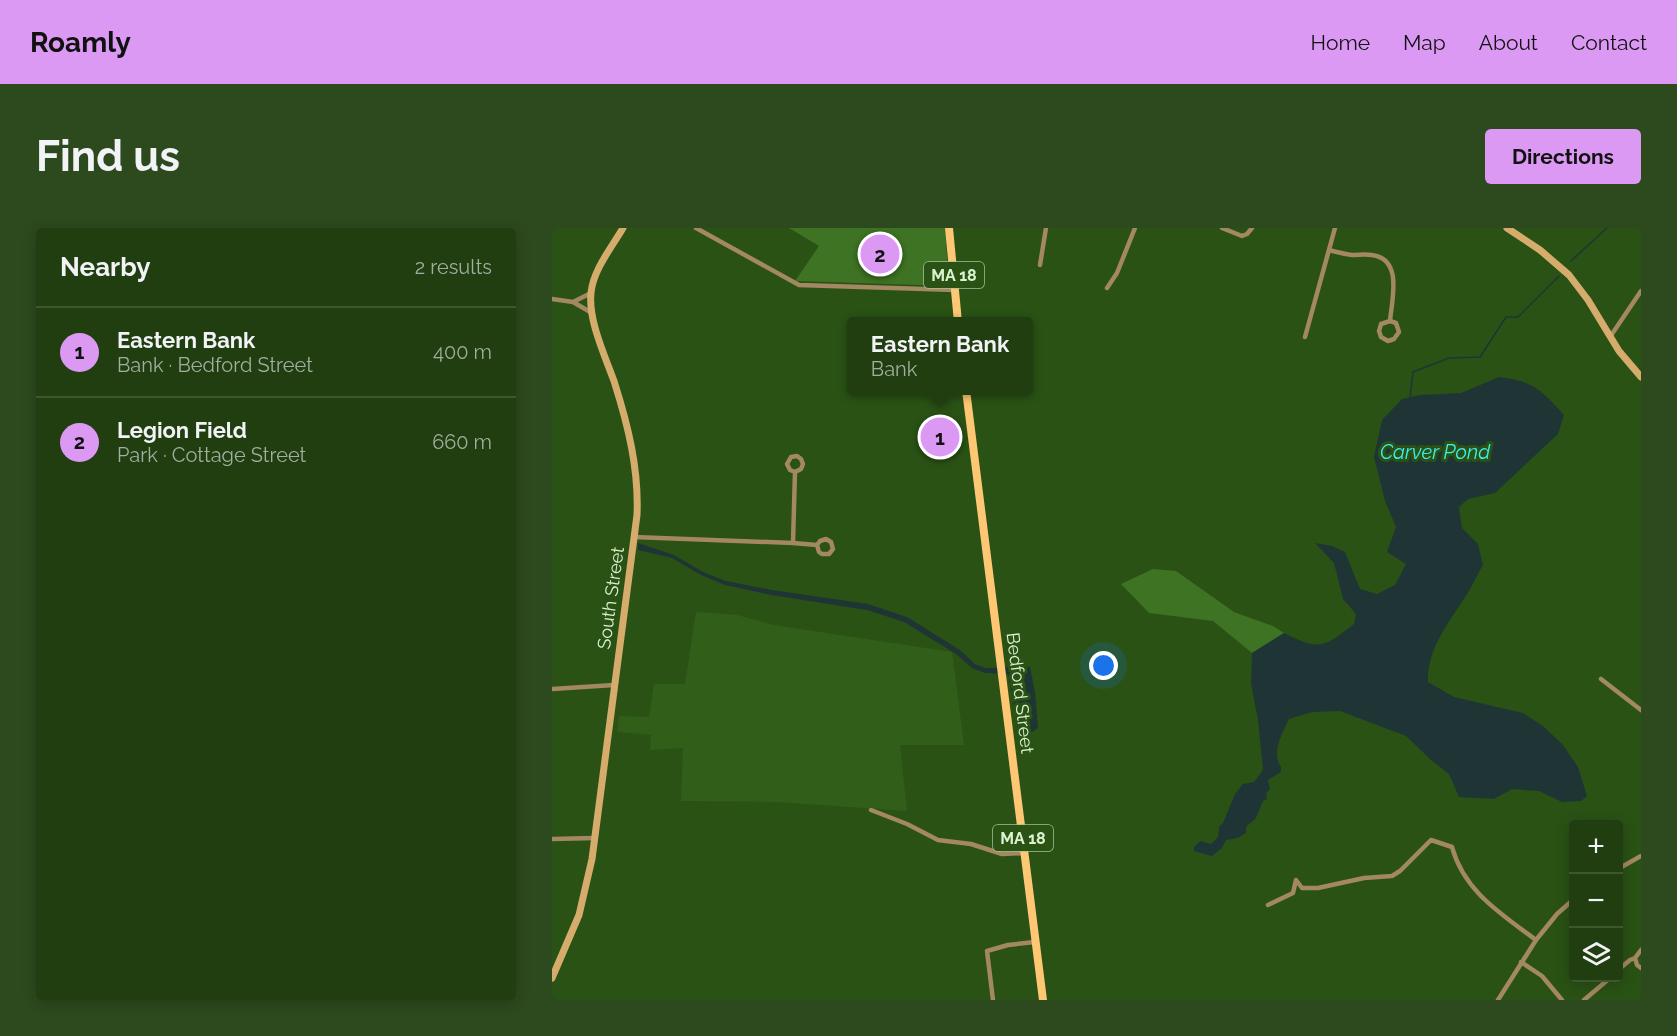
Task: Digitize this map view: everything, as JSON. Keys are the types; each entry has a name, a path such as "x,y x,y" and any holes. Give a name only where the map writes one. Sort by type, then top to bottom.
{"main road":[{"name":"MA 18","path":"949,228 958,317"},
{"name":"Bedford Street","path":"967,395 1043,1000"}],"street":[{"name":"South Street","path":"552,978 579,915 591,865 634,537 637,495 632,447 592,313 591,293 598,270 623,228"},
{"path":"696,228 799,285 955,290"},
{"path":"1040,265 1046,228"},
{"path":"1107,288 1118,273 1135,228"},
{"path":"1221,228 1239,236 1252,228"},
{"path":"1305,337 1335,228"},
{"path":"1507,228 1540,250 1569,275 1641,377"},
{"path":"1329,250 1350,255 1376,256 1388,264 1394,280 1390,321"},
{"path":"1610,336 1641,291"},
{"path":"573,302 591,293"},
{"path":"552,299 573,302 592,313"},
{"path":"1390,321 1396,323 1399,330 1398,336 1390,341 1383,339 1379,331 1383,322 1390,321"},
{"path":"793,543 795,472"},
{"path":"634,537 818,545"},
{"path":"1601,679 1641,710"},
{"path":"552,689 614,685"},
{"path":"871,810 912,826 938,840 971,844 1002,854 1025,853"},
{"path":"552,839 595,837"},
{"path":"1268,905 1293,893 1296,880 1302,888 1318,888 1364,878 1392,876 1431,840 1452,847 1462,873 1473,889 1490,906 1536,940"},
{"path":"1623,866 1641,856"},
{"path":"1498,1000 1536,940 1557,914 1569,903"},
{"path":"993,1000 987,951 1008,945 1036,942"},
{"path":"1623,966 1635,958 1641,950"},
{"path":"1635,958 1637,965 1641,968"},
{"path":"1521,962 1542,976 1562,1000"},
{"path":"1584,1000 1605,982"}],"shaded area":[{"path":"789,228 945,228 949,286 795,281 819,246"},
{"path":"1153,569 1176,571 1234,612 1273,626 1284,633 1252,653 1213,621 1149,613 1121,584"},
{"path":"696,612 737,615 774,625 952,652 964,745 900,745 907,811 778,802 681,801 683,748 650,750 651,735 617,732 619,716 649,717 654,684 685,684"}],"water":[{"name":"Carver Pond","path":"1499,377 1521,381 1536,388 1564,415 1558,434 1495,493 1468,499 1459,507 1462,528 1478,544 1483,565 1435,648 1428,682 1454,697 1523,713 1543,726 1563,745 1578,767 1587,796 1581,801 1562,802 1539,791 1512,789 1494,799 1459,797 1449,774 1406,736 1340,711 1312,712 1289,719 1277,749 1281,772 1268,780 1270,789 1266,793 1267,799 1263,801 1256,818 1246,827 1246,833 1238,838 1226,840 1222,848 1212,856 1194,851 1194,847 1200,841 1211,844 1218,837 1219,827 1223,823 1235,794 1243,784 1254,782 1263,770 1258,720 1251,684 1252,653 1284,633 1306,643 1321,644 1335,638 1354,624 1356,614 1343,599 1334,563 1315,543 1332,546 1345,552 1360,589 1377,594 1395,585 1406,564 1387,552 1396,527 1385,501 1374,457 1382,420 1402,399 1420,395 1461,393"},
{"path":"638,543 674,555 703,572 726,581 868,604 907,617 960,650 975,664 985,668 1030,667 1038,728 1029,734 1019,734 1008,674 985,673 972,668 956,654 904,622 867,610 771,595 725,585 701,575 672,558 638,550"}],"waterway":[{"path":"1571,261 1607,228"},
{"path":"1410,398 1413,372 1449,358 1480,357 1506,317 1518,317 1559,276"}],"place":[{"name":"Legion Field","path":"880,254"},
{"name":"Eastern Bank","path":"940,437"}]}
